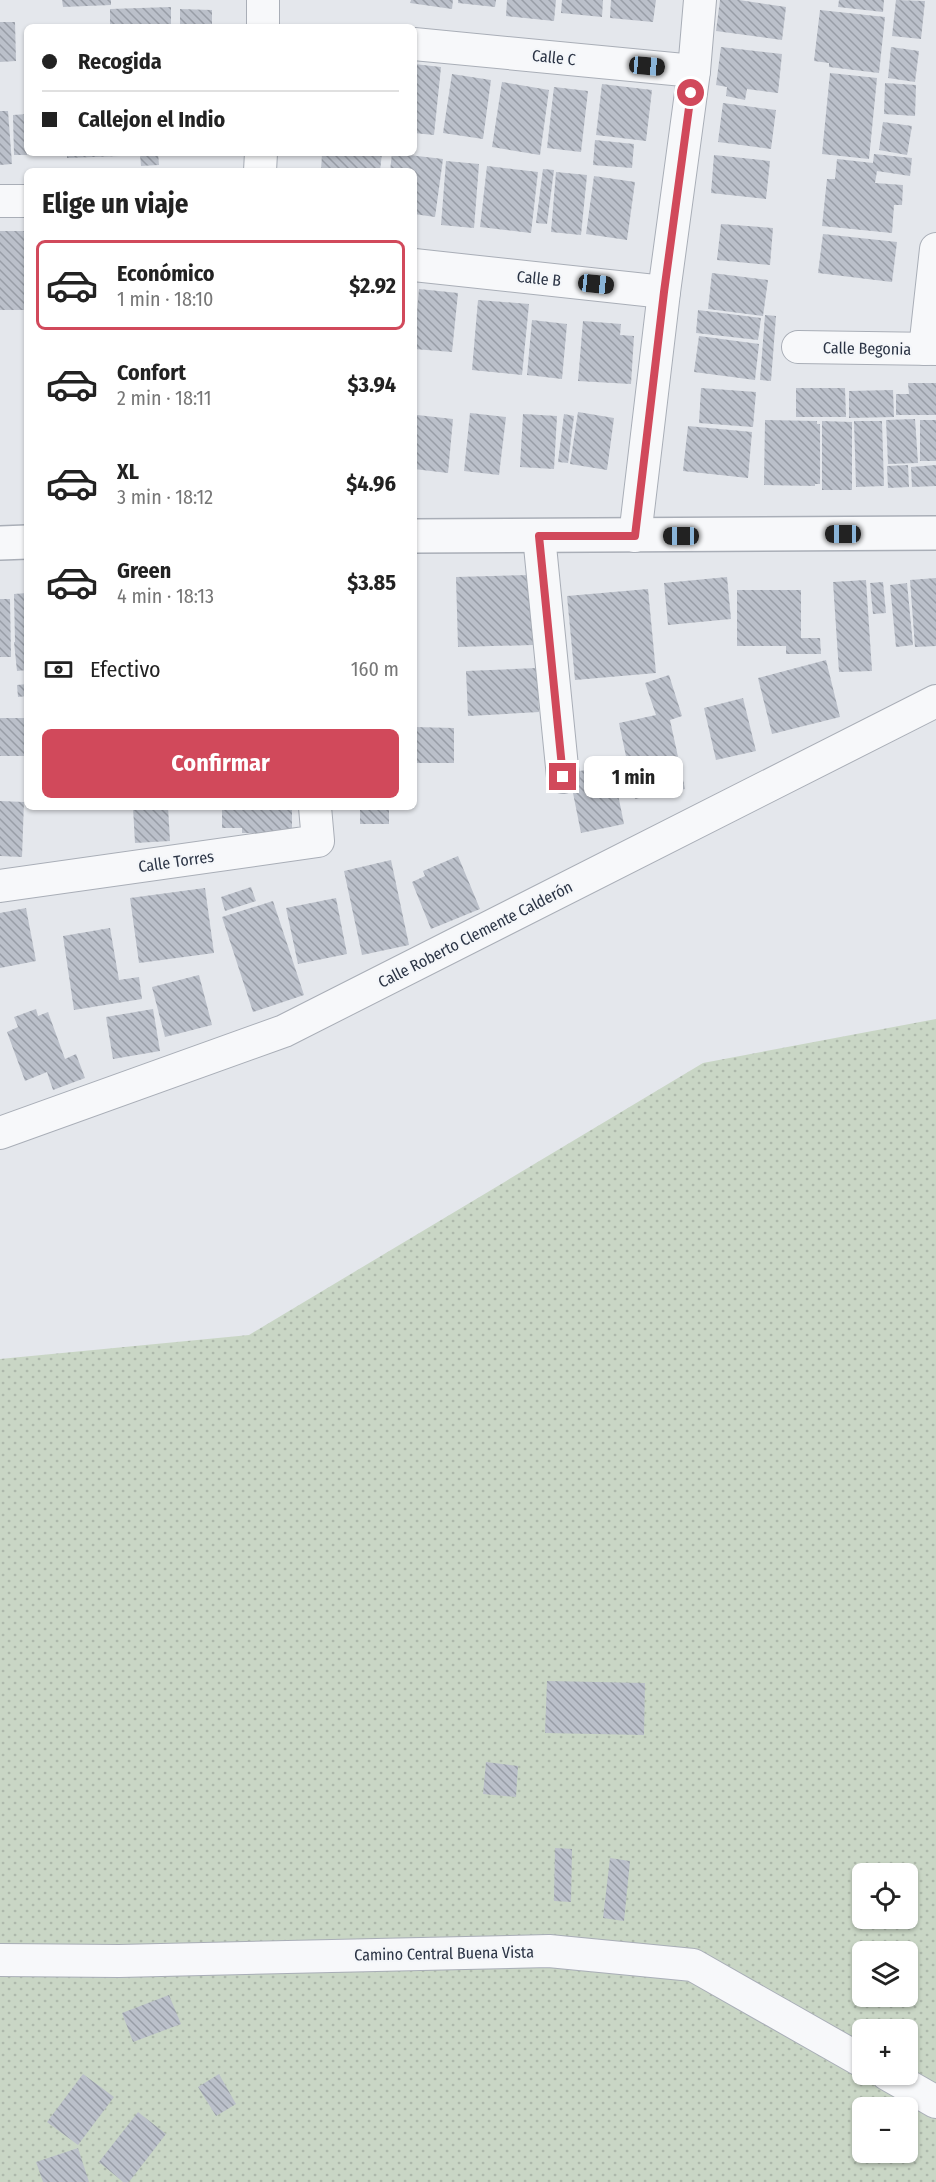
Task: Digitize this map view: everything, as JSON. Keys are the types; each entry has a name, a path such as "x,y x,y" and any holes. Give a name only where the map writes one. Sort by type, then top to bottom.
{"street":[{"path":"263,0 263,24"},
{"path":"635,536 664,292 694,71 700,0"},
{"name":"Calle C","path":"417,44 694,71"},
{"path":"0,201 24,201"},
{"path":"931,349 930,305 936,249"},
{"name":"Calle B","path":"417,265 664,292"},
{"name":"Calle Begonia","path":"798,347 931,349"},
{"path":"417,536 936,533"},
{"path":"539,536 563,777"},
{"path":"0,543 24,542"},
{"name":"Calle Roberto Clemente Calderón","path":"0,1133 284,1031 936,701"},
{"name":"Calle Torres","path":"0,886 318,841 315,810"},
{"name":"Camino Central Buena Vista","path":"0,1960 120,1961 549,1951 693,1965 852,2055"},
{"path":"906,2085 936,2102"}],"green space":[{"path":"936,1019 936,2182 0,2182 0,1359 249,1335 703,1063"}],"building":[{"path":"62,0 111,0 111,5 63,7"},
{"path":"411,0 453,0 452,9 410,3"},
{"path":"458,0 496,0 495,7 458,3"},
{"path":"507,0 556,0 554,21 506,16"},
{"path":"562,0 603,0 602,17 561,13"},
{"path":"611,0 656,0 653,22 610,18"},
{"path":"720,0 739,0 786,7 782,40 716,31"},
{"path":"839,0 884,0 883,12 838,7"},
{"path":"896,0 925,1 921,39 892,36"},
{"path":"171,7 171,24 110,24 110,9"},
{"path":"180,9 212,10 212,24 180,24"},
{"path":"820,10 885,17 879,73 829,67 829,63 814,61"},
{"path":"0,22 15,22 16,61 0,62"},
{"path":"721,47 782,54 778,93 747,89 745,100 726,96 727,87 716,85"},
{"path":"891,47 919,51 915,82 888,78"},
{"path":"417,64 441,67 434,135 417,133"},
{"path":"830,73 877,78 869,159 822,154"},
{"path":"452,74 491,80 483,139 443,133"},
{"path":"502,82 549,90 540,155 492,147"},
{"path":"885,83 916,85 915,116 884,114"},
{"path":"602,84 652,90 646,141 596,135"},
{"path":"554,87 588,91 581,152 547,148"},
{"path":"723,103 776,110 771,149 718,142"},
{"path":"0,111 8,111 12,164 0,165"},
{"path":"24,114 24,155 14,155 13,115"},
{"path":"883,122 912,126 907,155 879,150"},
{"path":"595,140 634,144 632,168 593,165"},
{"path":"874,154 912,158 910,176 877,171 875,183 903,185 902,205 894,205 892,233 822,226 827,179 835,179 837,159 873,163"},
{"path":"714,155 770,161 766,199 711,193"},
{"path":"67,156 121,156 67,158"},
{"path":"140,156 158,156 159,165 141,166"},
{"path":"322,156 382,156 380,168 321,168"},
{"path":"392,156 443,159 435,217 417,214 417,168 390,168"},
{"path":"446,161 479,164 474,228 441,225"},
{"path":"487,166 538,172 531,233 480,227"},
{"path":"543,169 554,170 547,224 536,223"},
{"path":"556,172 587,175 581,235 551,232"},
{"path":"594,176 635,182 627,240 586,234"},
{"path":"721,224 773,228 770,265 717,260"},
{"path":"0,231 24,231 24,310 0,310"},
{"path":"823,234 897,242 892,282 818,273"},
{"path":"712,273 768,280 763,316 708,309"},
{"path":"419,289 458,293 452,352 417,349"},
{"path":"478,300 529,304 522,375 472,370"},
{"path":"698,310 761,318 758,340 696,333"},
{"path":"765,315 776,316 771,381 760,380"},
{"path":"532,320 567,324 562,379 527,375"},
{"path":"583,321 621,324 620,335 634,336 631,384 578,381"},
{"path":"699,336 759,344 755,380 694,372"},
{"path":"908,383 936,383 936,415 896,415 896,394 909,394"},
{"path":"701,388 756,392 753,427 699,423"},
{"path":"796,388 845,388 846,417 796,417"},
{"path":"893,390 894,417 849,418 849,391"},
{"path":"578,412 614,418 607,470 570,464"},
{"path":"470,413 506,417 499,475 464,471"},
{"path":"523,414 557,416 554,469 520,467"},
{"path":"564,414 574,416 568,463 558,462"},
{"path":"417,415 453,419 448,473 417,469"},
{"path":"915,419 918,463 888,464 886,420"},
{"path":"765,420 817,421 817,424 820,424 820,484 815,484 815,486 764,485"},
{"path":"920,420 936,420 936,461 920,461"},
{"path":"822,421 852,422 852,490 822,490"},
{"path":"854,421 882,421 884,486 856,487"},
{"path":"688,426 752,432 748,478 683,471"},
{"path":"908,465 909,487 888,488 887,466"},
{"path":"936,465 936,486 912,487 911,467"},
{"path":"531,575 533,645 458,647 456,577"},
{"path":"727,577 731,619 668,625 664,583"},
{"path":"936,578 936,646 915,647 910,580"},
{"path":"866,580 872,671 839,672 833,582"},
{"path":"883,582 886,613 873,614 870,583"},
{"path":"907,583 913,645 896,647 890,585"},
{"path":"648,589 656,673 575,680 567,596"},
{"path":"737,590 801,590 801,638 820,638 821,654 786,654 786,646 737,646"},
{"path":"24,593 24,670 17,671 14,642 14,594"},
{"path":"0,599 10,599 11,657 0,657"},
{"path":"826,660 840,717 772,734 758,678"},
{"path":"537,668 539,712 468,716 466,671"},
{"path":"669,675 682,716 670,720 685,789 635,799 619,723 656,715 645,683"},
{"path":"24,684 24,696 18,697 17,685"},
{"path":"743,698 756,751 716,760 704,708"},
{"path":"0,718 24,718 24,756 0,756"},
{"path":"417,727 454,728 454,763 417,763"},
{"path":"612,765 624,824 581,833 569,773"},
{"path":"0,801 24,802 22,857 0,856"},
{"path":"133,810 168,810 170,841 135,843"},
{"path":"222,810 292,810 292,829 283,829 284,833 242,833 242,828 222,828"},
{"path":"360,810 389,810 389,824 360,824"},
{"path":"458,856 480,909 431,929 412,882 425,876 423,871"},
{"path":"391,860 409,945 362,955 344,871"},
{"path":"251,887 256,901 225,911 221,897"},
{"path":"205,888 214,953 139,963 130,898"},
{"path":"336,898 347,954 298,964 286,908"},
{"path":"273,901 304,995 253,1012 222,917"},
{"path":"26,908 36,961 0,968 0,913"},
{"path":"110,928 119,980 139,977 142,999 74,1010 63,936"},
{"path":"199,975 212,1025 165,1037 152,987"},
{"path":"36,1009 38,1016 48,1012 65,1059 76,1054 85,1078 53,1090 47,1072 25,1081 7,1032 18,1027 14,1017"},
{"path":"153,1009 160,1051 113,1059 106,1017"},
{"path":"547,1681 645,1683 644,1735 545,1733"},
{"path":"486,1762 518,1766 516,1797 483,1794"},
{"path":"555,1848 572,1849 571,1902 554,1901"},
{"path":"610,1858 630,1861 624,1921 603,1918"},
{"path":"169,1995 181,2024 133,2042 122,2013"},
{"path":"83,2074 114,2097 78,2145 47,2122"},
{"path":"219,2074 236,2104 216,2116 198,2087"},
{"path":"138,2112 166,2134 129,2182 123,2182 99,2162"},
{"path":"78,2148 89,2182 43,2182 36,2162"}],"route":[{"path":"563,777 539,536 635,536 664,292 691,93"}]}
